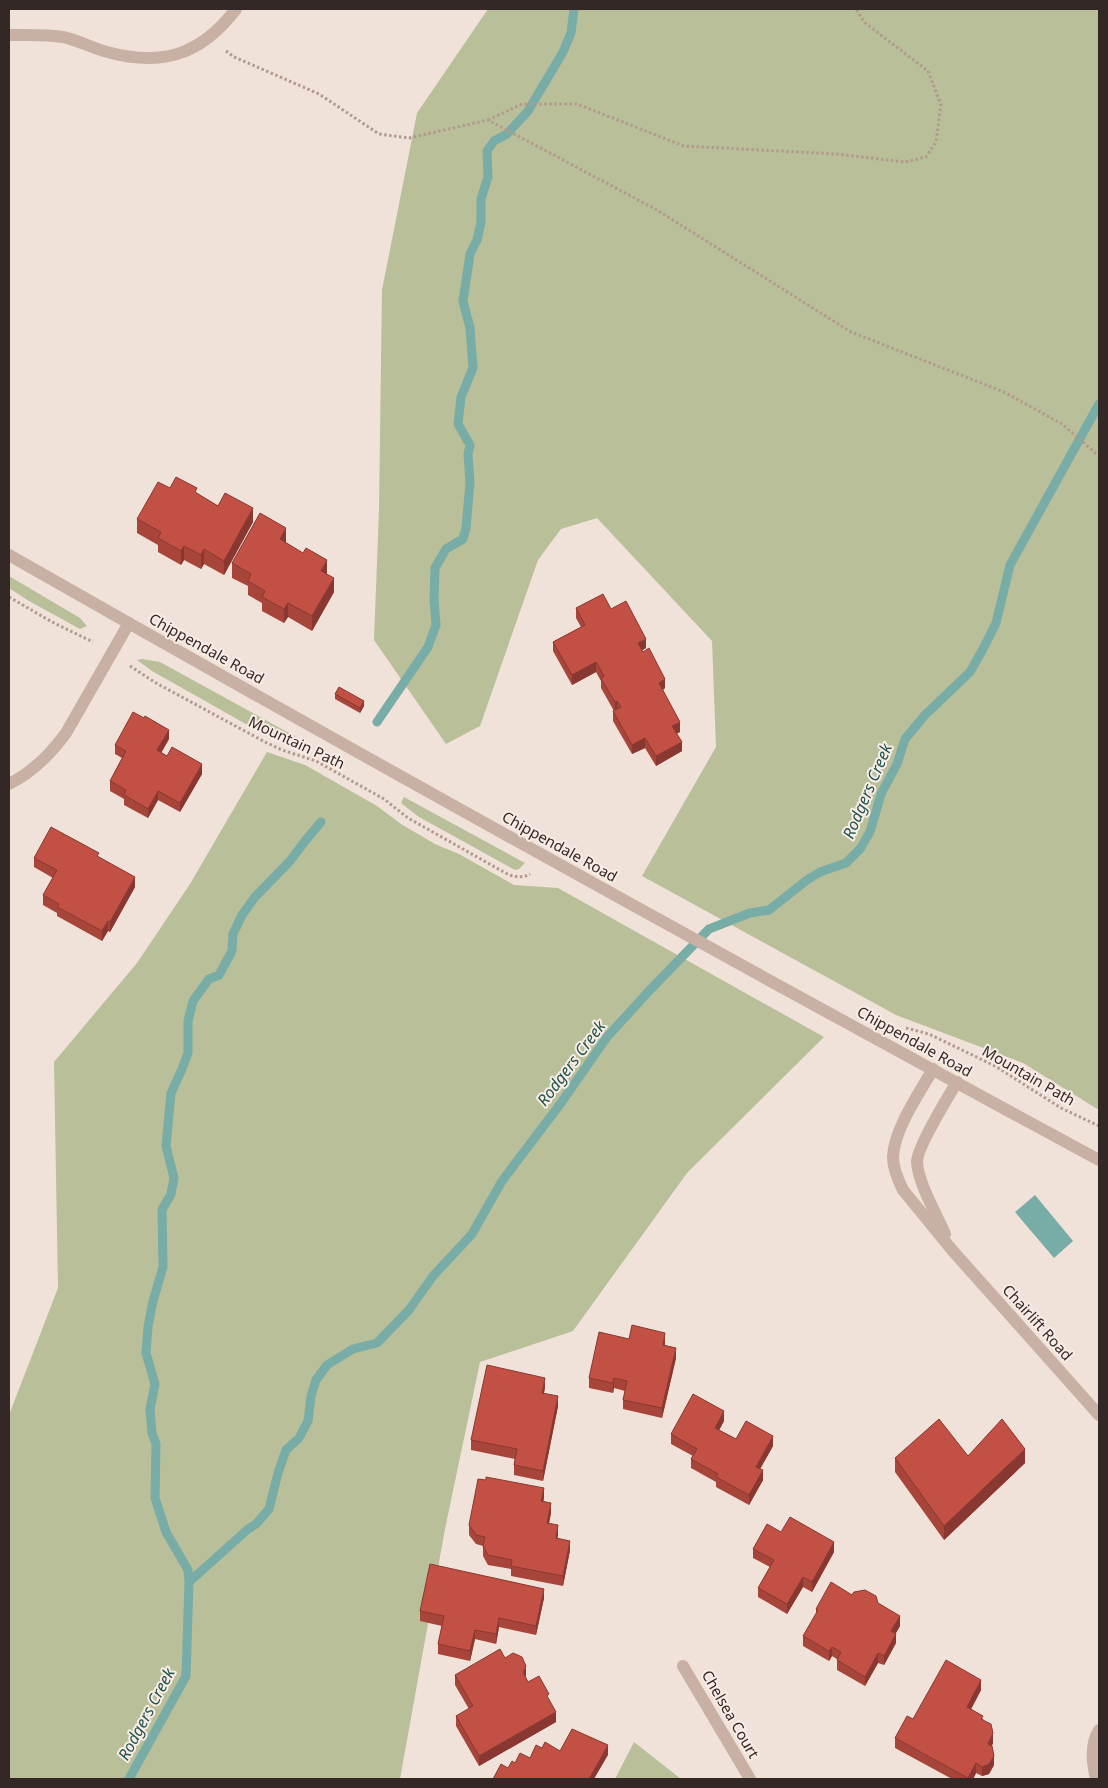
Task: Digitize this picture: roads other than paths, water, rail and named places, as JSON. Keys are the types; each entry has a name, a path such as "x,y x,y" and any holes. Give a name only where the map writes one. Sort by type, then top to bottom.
{"street":[{"path":"9,35 62,37 107,52 139,59 164,58 187,51 210,37 236,9"},
{"name":"Chippendale Road","path":"9,555 561,865 1099,1160"},
{"path":"9,784 23,777 39,765 54,750 66,733 129,623"},
{"name":"Chairlift Road","path":"933,1069 900,1129 893,1156 894,1168 903,1190 952,1250 1099,1415"},
{"name":"Chairlift Road","path":"952,1250 920,1178 917,1160 932,1125 957,1082"},
{"name":"Chelsea Court","path":"683,1666 750,1779"},
{"path":"1096,1779 1092,1761 1093,1748 1099,1730"}],"water":[{"path":"1035,1195 1073,1241 1054,1258 1015,1212"}],"waterway":[{"path":"377,722 428,647 436,625 434,599 435,568 446,549 463,539 466,528 470,483 468,454 470,445 458,424 461,397 473,368 470,328 463,301 470,254 477,240 481,222 481,199 488,177 487,151 494,141 507,134 528,111 563,52 571,33 574,9"},
{"name":"Rodgers Creek","path":"129,1779 186,1676 189,1582 256,1524 269,1509 286,1450 299,1438 308,1421 311,1396 316,1380 327,1365 353,1349 377,1343 409,1310 433,1276 472,1234 502,1181 561,1103 607,1037 709,929 750,913 769,910 820,872 846,863 860,849 870,832 881,794 897,764 905,739 925,715 970,672 983,649 996,623 1010,565 1099,404"},
{"path":"189,1582 188,1570 166,1532 155,1498 156,1444 152,1433 150,1409 155,1384 146,1353 153,1301 163,1267 162,1210 171,1194 174,1178 166,1146 171,1093 188,1053 188,1021 193,1001 209,979 219,975 232,951 233,934 242,915 255,897 290,861 321,822"}]}
